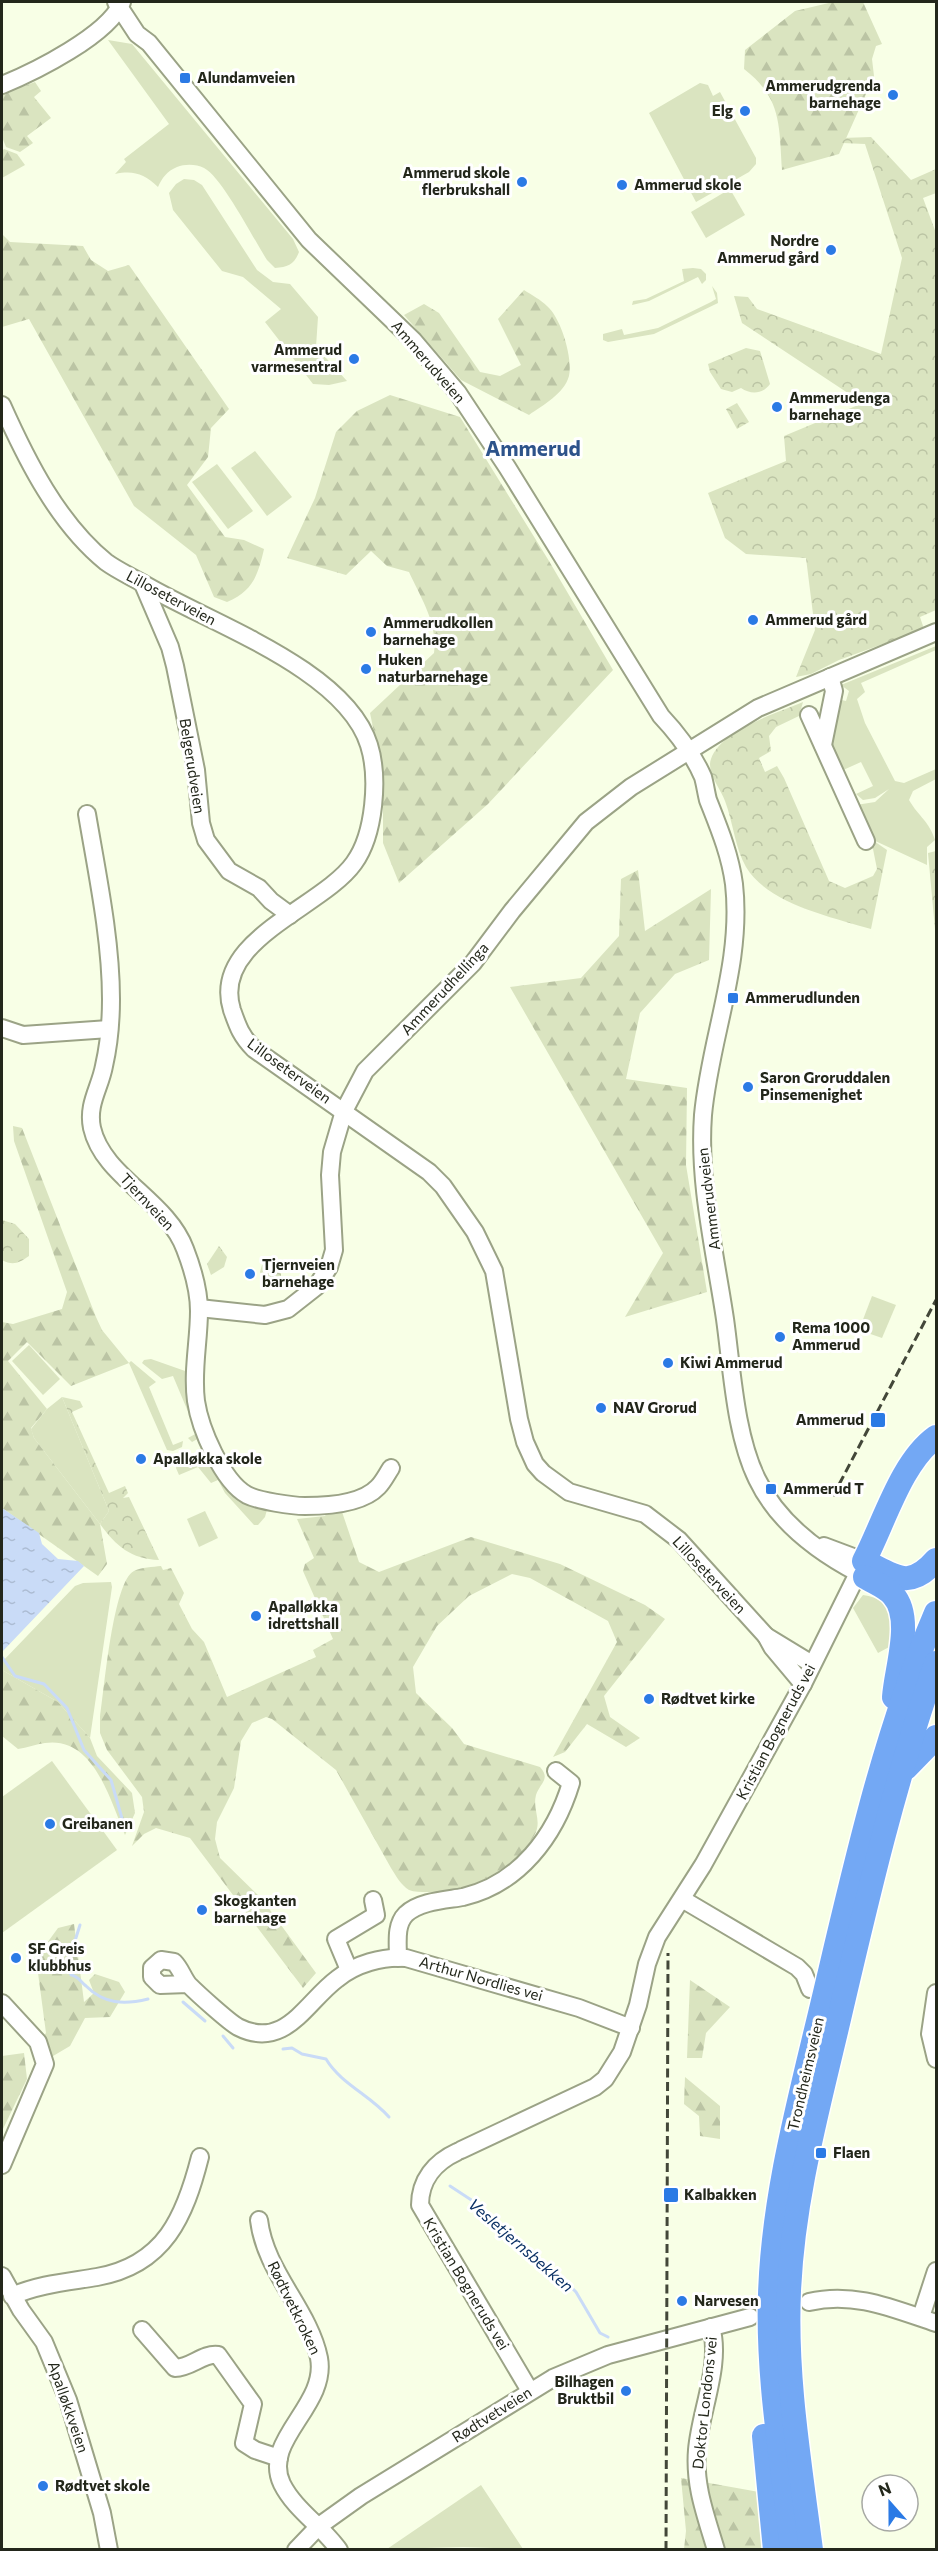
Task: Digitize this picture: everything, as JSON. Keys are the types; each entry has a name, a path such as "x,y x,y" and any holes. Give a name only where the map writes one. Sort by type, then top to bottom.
{"highway":[{"path":"861,1567 911,1463 936,1437"},
{"path":"861,1567 900,1579 909,1579 926,1571 936,1560"},
{"path":"861,1567 892,1593 903,1614 893,1732"},
{"name":"Trondheimsveien","path":"792,2550 771,2353 771,2260 782,2184 854,1872 893,1732 936,1613"},
{"name":"Trondheimsveien","path":"811,2550 791,2380 790,2261 796,2218 804,2165 852,1962 901,1775 936,1663"},
{"path":"901,1775 936,1737"},
{"path":"771,2353 763,2411 775,2550"},
{"path":"801,2465 826,2550"}],"street":[{"name":"Ammerudveien","path":"125,3 149,43 309,240 413,340 458,393 507,467 661,716 666,734 684,754 708,798 728,854 734,885 735,920 730,969 705,1101 702,1135 705,1186 739,1410 752,1467 763,1491 779,1513 795,1530 833,1560 861,1567"},
{"path":"2,85 64,55 125,3"},
{"name":"Lilloseterveien","path":"3,416 66,522 108,564 157,593 268,648 302,670 348,706 368,740 376,781 364,843 354,863 323,892 256,941 239,960 231,976 231,1005 240,1035 254,1048 429,1172 461,1210 486,1252 494,1271 525,1442 543,1473 569,1492 645,1515 679,1540 766,1636 772,1647 803,1684"},
{"name":"Belgerudveien","path":"142,583 170,647 175,666 196,770 201,823 206,840 228,871 259,888 290,915"},
{"name":"Ammerudhellinga","path":"199,1308 265,1315 288,1309 316,1287 329,1267 334,1250 330,1175 332,1152 344,1111 365,1071 473,963 512,911 586,822 623,792 758,708 936,632"},
{"path":"823,745 834,691 830,677"},
{"path":"809,715 867,841"},
{"name":"Tjernveien","path":"87,814 100,889 111,997 104,1070 92,1101 95,1137 109,1159 157,1207 180,1238 186,1252 199,1308 195,1380 201,1423 230,1479 247,1495 296,1506 339,1504 377,1489 391,1468"},
{"path":"2,1028 23,1035 109,1029"},
{"name":"Kristian Bogneruds vei","path":"530,2391 420,2205 422,2191 431,2171 459,2151 601,2084 622,2052 631,2028 652,1950 803,1684 861,1567"},
{"name":"Lilloseterveien","path":"766,1636 812,1664"},
{"path":"398,1958 398,1931 401,1922 409,1912 422,1906 467,1896 490,1887 540,1847 561,1813 571,1783 556,1771"},
{"path":"682,1899 797,1967 804,1974 810,1989"},
{"path":"349,1970 336,1939 376,1915 373,1900"},
{"name":"Arthur Nordlies vei","path":"188,1984 237,2026 263,2032 279,2030 294,2022 334,1981 349,1970 371,1962 398,1958 424,1962 579,2008 631,2028"},
{"path":"936,1993 930,2034 936,2059"},
{"path":"2,2003 39,2042 45,2064 2,2165"},
{"path":"12,2296 42,2285 112,2273 132,2266 149,2256 171,2234 182,2215 200,2157"},
{"name":"Rødtvetkroken","path":"259,2220 264,2245 311,2337 320,2368 315,2394 285,2440 279,2458"},
{"path":"809,2302 851,2298 891,2307 929,2320 936,2271"},
{"name":"Apalløkkveien","path":"2,2276 12,2296 44,2342 68,2400 102,2513 109,2550"},
{"name":"Rødtvetveien","path":"296,2550 319,2526 361,2496 530,2391 571,2370 608,2355 750,2317"},
{"name":"Doktor Londons vei","path":"711,2327 713,2350 698,2440 697,2469 700,2499 716,2550"},
{"path":"142,2330 175,2368 183,2367 210,2355 218,2355 253,2404 244,2443 255,2450 279,2458 282,2484 308,2518 319,2526 339,2550"}],"green space":[{"path":"833,2 863,2 882,44 876,46 872,59 874,76 839,154 782,170 776,114 766,91 744,69 745,50 795,11"},
{"path":"108,40 132,44 293,239 299,252 293,263 275,268 267,260 220,183 204,168 190,165 177,167 165,175 158,187 138,174 115,174 126,162 124,159 169,124"},
{"path":"35,82 41,91 34,97 51,118 27,136 33,143 20,152 6,147 2,137 2,94"},
{"path":"700,83 708,85 713,96 720,92 756,158 756,164 749,172 696,202 649,113"},
{"path":"871,137 911,180 936,169 936,193 923,198 936,233 936,610 920,617 924,629 839,660 811,674 796,677 815,630 806,558 746,554 725,538 708,493 786,461 784,436 863,403 742,323 734,296 748,297 757,309 881,354 902,258 865,144 842,143 842,138"},
{"path":"4,149 17,154 25,165 2,178 2,151"},
{"path":"184,179 194,180 202,185 257,270 273,282 290,284 318,317 316,347 347,381 329,385 313,384 265,322 281,309 243,277 222,271 173,210 169,193 176,184"},
{"path":"730,189 745,215 706,238 691,212"},
{"path":"2,234 10,242 83,246 91,260 108,271 129,265 229,409 211,428 208,457 187,485 225,537 244,540 264,549 253,581 236,598 227,602 214,597 196,555 134,506 29,319 2,327"},
{"path":"682,269 701,269 706,274 706,280 702,284 698,277 649,301 632,305 633,301 646,299 684,281"},
{"path":"712,286 717,293 718,303 654,334 608,342 603,340 603,334 622,329 624,335 658,328 711,302 716,299"},
{"path":"524,290 545,304 557,319 567,349 570,368 563,388 529,415 461,380 404,315 424,304 439,313 480,372 500,376 521,365 498,319"},
{"path":"746,348 760,351 770,384 764,390 757,392 749,392 741,388 732,392 721,389 710,372 708,364"},
{"path":"390,395 460,417 613,670 488,804 399,883 383,843 383,775 370,713 434,653 435,642 431,621 409,572 387,566 371,551 346,575 287,558 315,498 336,432 357,411"},
{"path":"737,403 749,422 737,429 726,409"},
{"path":"255,451 292,497 267,516 231,468"},
{"path":"217,464 253,511 228,529 192,482"},
{"path":"936,646 936,650 861,683 865,692 857,699 865,723 895,781 904,783 936,769 936,779 913,791 909,800 930,828 935,840 927,847 927,865 871,839 856,805 875,802 889,789 875,798 863,800 856,794 873,786 861,762 841,771 829,742 833,740 837,699 846,701 849,691 841,685"},
{"path":"803,702 799,716 776,727 769,736 771,751 759,758 765,772 777,766 784,778 829,881 845,888 873,876 877,869 871,839 887,850 871,929 820,914 785,900 756,880 742,860 725,801 711,769 711,759 726,739 765,717"},
{"path":"936,851 936,940 928,853"},
{"path":"638,870 645,931 711,889 709,960 675,974 640,1013 626,1079 687,1088 686,1165 707,1292 625,1317 663,1253 510,987 581,978 619,936 621,879"},
{"path":"13,1126 22,1128 102,1330 129,1363 71,1386 27,1342 8,1361 47,1409 31,1428 34,1438 100,1524 107,1564 98,1576 2,1508 2,1322 13,1324 62,1309 67,1292 14,1141"},
{"path":"2,1220 15,1224 29,1239 29,1256 19,1262 9,1263 2,1260"},
{"path":"219,1246 227,1257 224,1267 211,1275 207,1264"},
{"path":"274,1257 281,1271 281,1278 269,1287 260,1272 262,1265"},
{"path":"872,1296 896,1305 882,1338 859,1330"},
{"path":"29,1345 60,1379 43,1395 12,1361"},
{"path":"151,1359 188,1372 201,1437 192,1442 188,1438 197,1433 173,1376 162,1379 142,1363 144,1360"},
{"path":"131,1361 156,1382 149,1387 173,1445 183,1441 182,1447 173,1451 167,1450 129,1363"},
{"path":"62,1397 109,1511 100,1524 34,1438 31,1429 47,1409"},
{"path":"62,1397 80,1401 83,1407 72,1412 109,1493 125,1486 128,1493 123,1498 129,1497 159,1560 140,1557 125,1550 100,1524 109,1511"},
{"path":"206,1449 268,1506 265,1517 258,1525 254,1525 225,1493 218,1480 211,1483 198,1467 179,1475 176,1468 178,1462"},
{"path":"340,1506 359,1562 379,1572 471,1537 560,1564 645,1605 665,1619 604,1696 610,1717 640,1738 626,1747 587,1724 565,1752 553,1757 617,1642 608,1621 530,1578 512,1574 469,1596 437,1626 413,1667 416,1693 452,1728 464,1744 540,1767 545,1775 535,1800 537,1831 525,1848 502,1869 488,1878 457,1889 422,1892 406,1888 391,1868 336,1770 272,1719 266,1717 252,1723 241,1741 234,1788 217,1822 215,1839 220,1858 262,1899 316,1973 303,1988 190,1838 156,1828 144,1834 132,1846 144,1812 142,1797 107,1750 100,1733 100,1717 111,1638 120,1594 127,1579 134,1571 140,1569 161,1566 163,1570 171,1568 184,1593 179,1604 192,1629 204,1642 227,1697 316,1657 313,1650 333,1639 303,1571 305,1564 314,1558 297,1519 325,1516 329,1508"},
{"path":"205,1511 218,1538 199,1547 187,1519"},
{"path":"111,1582 90,1738 58,1702 2,1670 2,1662 75,1586 83,1583"},
{"path":"863,1595 881,1601 890,1612 891,1646 878,1653 853,1608"},
{"path":"2,1670 58,1702 90,1738 97,1756 132,1793 135,1813 125,1835 98,1773 76,1750 62,1744 45,1743 18,1749 2,1736"},
{"name":"Greibanen","path":"52,1761 117,1850 2,1933 2,1797"},
{"path":"74,1924 84,2002 94,1993 89,1980 95,1974 119,1982 125,1992 110,2017 85,2018 70,2046 48,2059 34,2047 46,2033 36,1958 58,1928"},
{"path":"690,1980 730,2007 706,2033 702,2058 687,2058"},
{"path":"24,2053 27,2079 2,2131 2,2056"},
{"path":"685,2077 720,2106 720,2139 700,2136 699,2116 684,2104"},
{"path":"681,2478 759,2492 763,2549 684,2549 686,2531"},
{"path":"481,2485 523,2549 463,2547 387,2549"}],"water":[{"path":"2,1508 39,1533 42,1544 58,1559 78,1561 84,1566 2,1652"}],"waterway":[{"path":"2,1657 15,1676 44,1684 67,1708 84,1750 111,1780 123,1822"},
{"name":"Vesletjernsbekken","path":"80,1925 67,1966 71,1975 107,2000 131,2002 148,1999"},
{"name":"Vesletjernsbekken","path":"183,2002 205,2021"},
{"name":"Vesletjernsbekken","path":"223,2036 233,2048"},
{"name":"Vesletjernsbekken","path":"283,2049 292,2048 302,2054 326,2059 340,2076 389,2117"},
{"name":"Vesletjernsbekken","path":"450,2186 482,2207 494,2224 535,2258 551,2267 576,2292 600,2333 608,2337"}],"railway":[{"path":"833,1496 936,1300"},
{"path":"666,2550 668,1953"}],"place":[{"name":"Alundamveien","path":"185,78"},
{"name":"Ammerudgrenda barnehage","path":"893,95"},
{"name":"Elg","path":"745,111"},
{"name":"Ammerud skole flerbrukshall","path":"522,182"},
{"name":"Ammerud skole","path":"622,185"},
{"name":"Nordre Ammerud gård","path":"831,250"},
{"name":"Ammerud varmesentral","path":"354,359"},
{"name":"Ammerudenga barnehage","path":"777,407"},
{"name":"Ammerud gård","path":"753,620"},
{"name":"Ammerudkollen barnehage","path":"371,632"},
{"name":"Huken naturbarnehage","path":"366,669"},
{"name":"Ammerudlunden","path":"733,998"},
{"name":"Saron Groruddalen Pinsemenighet","path":"748,1087"},
{"name":"Tjernveien barnehage","path":"250,1274"},
{"name":"Rema 1000 Ammerud","path":"780,1337"},
{"name":"Kiwi Ammerud","path":"668,1363"},
{"name":"NAV Grorud","path":"601,1408"},
{"name":"Ammerud","path":"878,1420"},
{"name":"Apalløkka skole","path":"141,1459"},
{"name":"Ammerud T","path":"771,1489"},
{"name":"Apalløkka idrettshall","path":"256,1616"},
{"name":"Rødtvet kirke","path":"649,1699"},
{"name":"Greibanen","path":"50,1824"},
{"name":"Skogkanten barnehage","path":"202,1910"},
{"name":"SF Greis klubbhus","path":"16,1958"},
{"name":"Flaen","path":"821,2153"},
{"name":"Kalbakken","path":"671,2195"},
{"name":"Narvesen","path":"682,2301"},
{"name":"Bilhagen Bruktbil","path":"626,2391"},
{"name":"Rødtvet skole","path":"43,2486"}],"district":[{"name":"Ammerud","path":"533,449"}]}
